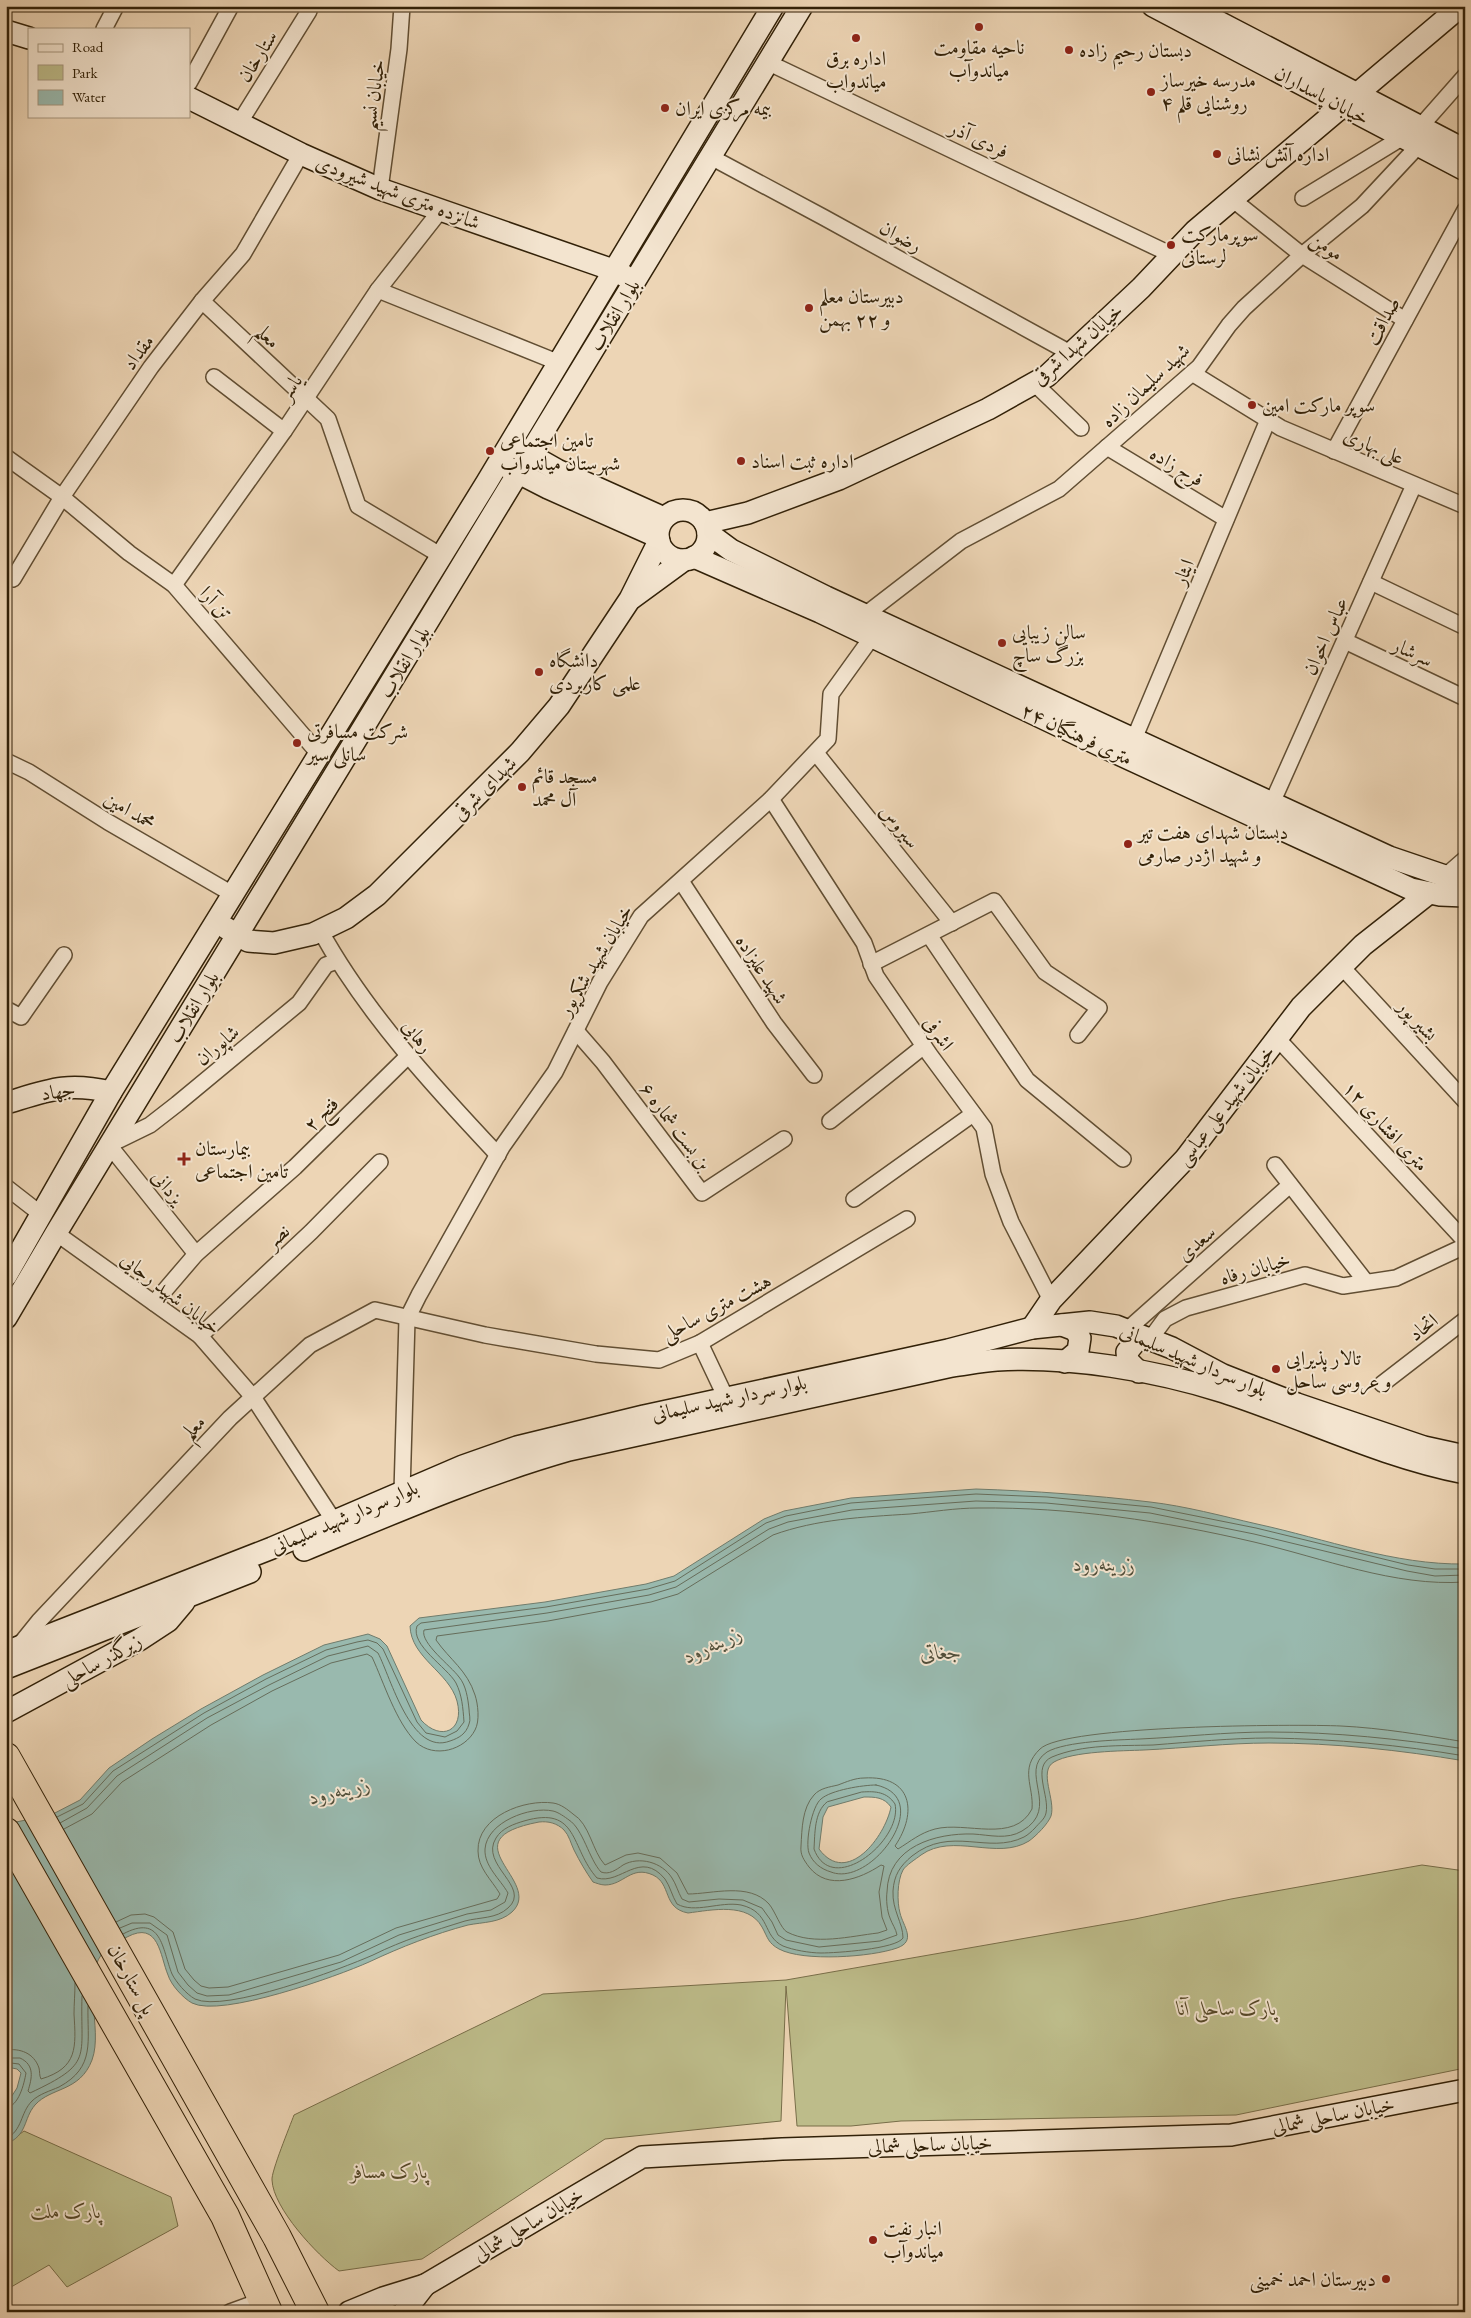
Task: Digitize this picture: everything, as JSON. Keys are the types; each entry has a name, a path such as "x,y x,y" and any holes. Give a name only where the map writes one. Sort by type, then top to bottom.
{"highway":[{"name":"پل ستارخان","path":"6,1758 257,2201 315,2312"},
{"name":"پل ستارخان","path":"6,1832 225,2216 265,2306"}],"main road":[{"name":"بلوار انقلاب","path":"6,1276 42,1216 111,1092 234,895 509,444 773,6"},
{"name":"بلوار انقلاب","path":"6,1318 109,1145 530,455 709,156 802,6"},
{"name":"خیابان پاسداران","path":"1153,6 1350,100"},
{"name":"خیابان پاسداران","path":"1188,6 1350,100"},
{"name":"خیابان شهدا شرقی","path":"706,528 839,479 988,409 1047,376 1072,354 1195,231 1461,6"},
{"path":"6,31 28,38"},
{"name":"شانزده متری شهید شیرودی","path":"190,98 301,154 380,189 613,270 634,281"},
{"path":"1350,100 1414,136 1465,170"},
{"path":"1414,136 1465,150"},
{"path":"509,444 660,532"},
{"path":"498,462 519,473 660,532"},
{"path":"630,599 689,559 704,547 706,528 700,517 686,510 670,513 660,532 663,551 669,556 689,559"},
{"name":"۲۴ متری فرهنگیان","path":"706,528 731,550 866,615 1134,739 1410,888 1429,893 1465,896"},
{"name":"شهدای شرقی","path":"216,923 248,941 274,943 320,930 346,918 377,895 520,752 559,706 630,599 660,532"},
{"name":"۲۴ متری فرهنگیان","path":"689,559 727,570 1112,751 1389,857 1455,876"},
{"name":"خیابان شهید علی عباسی","path":"1032,1328 1051,1300 1184,1158 1301,1007 1363,945 1429,893"},
{"name":"جهاد","path":"6,1103 59,1087 86,1087 111,1092"},
{"name":"بلوار سردار شهید سلیمانی","path":"6,1668 67,1637 334,1521 463,1466 517,1447 726,1398 948,1350 1032,1328 1090,1322 1116,1326 1151,1338 1223,1375 1297,1404 1424,1447 1465,1456"},
{"path":"1062,1325 1075,1330 1080,1338 1078,1351 1065,1362"},
{"path":"1140,1372 1128,1361 1127,1352 1136,1341 1151,1338"},
{"name":"بلوار سردار شهید سلیمانی","path":"12,1649 67,1637 187,1598 469,1482 523,1463 569,1450 952,1366 996,1360 1065,1362 1140,1372 1224,1392 1426,1464 1465,1473"},
{"name":"زیرگذر ساحلی","path":"6,1712 139,1640 168,1621 187,1598"},
{"name":"خیابان ساحلی شمالی","path":"425,2285 642,2157 792,2148 1231,2135 1465,2090"},
{"path":"349,2312 383,2298 425,2285"},
{"path":"404,2312 425,2285"}],"street":[{"path":"105,28 116,6"},
{"path":"190,81 231,6"},
{"name":"خیابان نسیم","path":"380,189 399,49 402,6"},
{"name":"ستارخان","path":"240,122 309,12"},
{"name":"فردی آذر","path":"768,62 1172,255"},
{"name":"شهید سلیمان زاده","path":"866,615 961,541 1059,489 1199,367 1229,325 1244,308 1302,255 1362,206 1414,136 1465,76"},
{"path":"1303,198 1414,136"},
{"name":"مقداد","path":"13,579 62,497 151,367 202,301 243,254 301,154"},
{"name":"رضوان","path":"709,156 824,217 1072,354"},
{"name":"مومن","path":"1232,199 1302,255 1405,320"},
{"name":"صداقت","path":"1334,451 1465,210"},
{"name":"یاسر","path":"174,585 306,400 378,290 440,211"},
{"path":"378,290 557,362"},
{"name":"معلم","path":"202,301 328,419 358,506 440,555"},
{"name":"علی بهاری","path":"1192,373 1281,428 1465,506"},
{"path":"214,377 284,431"},
{"path":"1034,383 1081,428"},
{"name":"ایثار","path":"1134,739 1268,420"},
{"name":"فرج زاده","path":"1107,447 1226,519"},
{"name":"تن آرا","path":"6,457 62,497 129,553 174,585 320,754"},
{"name":"عباس اخوان","path":"1268,812 1414,485"},
{"path":"1371,582 1465,628"},
{"name":"خیابان شهید شکرپور","path":"407,1318 498,1155 555,1072 600,982 641,916 771,798 816,754 828,739 831,694 872,637"},
{"name":"سرشار","path":"1344,641 1465,698"},
{"name":"سیروس","path":"816,754 952,923"},
{"name":"محمد امین","path":"6,761 29,772 108,822 234,895"},
{"name":"اشرفی","path":"771,798 864,943 876,976 984,1128 993,1174 1011,1222 1051,1300"},
{"path":"1429,893 1455,876 1465,859"},
{"name":"شهید علیزاده","path":"681,881 774,1023 814,1075"},
{"path":"872,964 994,901 1044,972 1099,1008 1078,1035"},
{"name":"رهایی","path":"320,930 337,961 424,1077 498,1155"},
{"path":"929,935 1026,1080 1123,1159"},
{"path":"6,1009 21,1017 64,955"},
{"name":"شاپوران","path":"109,1145 150,1125 177,1104 299,1002 326,965 337,961"},
{"name":"بشیر پور","path":"1342,966 1465,1101"},
{"name":"بن بست شماره ۶","path":"576,1031 702,1193 784,1139"},
{"name":"۱۲ متری افشاری","path":"1277,1038 1465,1241"},
{"path":"830,1121 924,1046"},
{"name":"فتح ۲","path":"154,1303 196,1254 296,1167 408,1056"},
{"path":"854,1199 973,1114"},
{"name":"یزدانی","path":"109,1145 196,1254"},
{"name":"نصر","path":"200,1336 311,1232 380,1162"},
{"path":"1275,1166 1366,1282"},
{"name":"سعدی","path":"1127,1330 1290,1185"},
{"path":"6,1187 42,1216"},
{"name":"هشت متری ساحلی","path":"407,1318 485,1335 587,1352 659,1360 700,1343 907,1219"},
{"name":"خیابان شهید رجایی","path":"56,1233 200,1336 253,1396 334,1521"},
{"name":"خیابان رفاه","path":"1151,1338 1165,1319 1186,1308 1305,1275 1343,1286 1396,1278 1465,1246"},
{"name":"معلم","path":"12,1649 230,1418 310,1345 375,1310 407,1318"},
{"path":"402,1492 407,1318"},
{"name":"اتحاد","path":"1382,1384 1465,1320"},
{"path":"700,1343 726,1398"},
{"path":"230,2312 265,2306"}],"green space":[{"name":"پارک ساحلی آنا","path":"1422,1865 1465,1871 1465,2068 1236,2115 901,2121 851,2126 797,2126 786,1986 781,2121 605,2139 422,2259 339,2271 308,2243 288,2217 274,2191 272,2175 294,2115 543,1994 786,1980 1135,1919 1231,1899"},
{"name":"پارک ملت","path":"24,2131 171,2197 178,2226 67,2287 49,2265 6,2290 6,2144"}],"water":[{"name":"جغاتی","path":"976,1489 1128,1500 1163,1504 1204,1512 1386,1556 1439,1563 1465,1564 1465,1761 1367,1748 1269,1743 1098,1752 1062,1758 1049,1766 1047,1772 1052,1809 1051,1816 1038,1833 1029,1841 1016,1846 989,1848 947,1846 921,1855 904,1868 898,1891 900,1913 908,1937 906,1941 897,1948 855,1956 804,1956 779,1949 770,1942 756,1919 739,1911 718,1910 688,1913 680,1910 674,1906 663,1884 653,1875 639,1872 612,1884 603,1885 593,1882 564,1830 552,1823 539,1822 512,1830 500,1839 498,1850 517,1887 519,1900 512,1912 507,1916 491,1922 468,1925 430,1937 354,1968 280,1993 228,2005 207,2006 192,2003 181,1995 172,1983 156,1942 146,1933 138,1933 127,1937 107,1948 99,1959 94,1972 95,2047 87,2070 73,2084 49,2095 35,2105 22,2131 6,2144 6,2105 17,2088 21,2073 17,2069 12,2068 6,2072 6,1824 51,1815 80,1800 109,1768 201,1709 263,1675 324,1645 368,1634 380,1639 387,1646 421,1720 436,1731 443,1732 449,1730 458,1720 457,1701 453,1691 423,1656 412,1637 410,1626 419,1618 545,1602 646,1584 674,1576 764,1519 784,1511 851,1498","holes":["864,1797 882,1799 891,1807 881,1832 863,1854 853,1860 841,1863 830,1859 819,1849 823,1817 828,1807"]}],"place":[{"name":"ناحیه مقاومت میاندوآب","path":"979,27"},
{"name":"اداره برق میاندواب","path":"856,38"},
{"name":"دبستان رحیم زاده","path":"1069,50"},
{"name":"مدرسه خیرساز روشنایی قلم ۴","path":"1151,92"},
{"name":"بیمه مرکزی ایران","path":"665,108"},
{"name":"اداره آتش نشانی","path":"1217,154"},
{"name":"سوپرمارکت لرستانی","path":"1171,245"},
{"name":"دبیرستان معلم و ۲۲ بهمن","path":"809,308"},
{"name":"سوپر مارکت امین","path":"1252,405"},
{"name":"تامین اجتماعی شهرستان میاندوآب","path":"490,451"},
{"name":"اداره ثبت اسناد","path":"741,461"},
{"name":"سالن زیبایی بزرگ ساچ","path":"1002,643"},
{"name":"دانشگاه علمی کاربردی","path":"539,672"},
{"name":"شرکت مسافرتی سانلی سیر","path":"297,743"},
{"name":"مسجد قائم آل محمد","path":"522,787"},
{"name":"دبستان شهدای هفت تیر و شهید اژدر صارمی","path":"1128,844"},
{"name":"بیمارستان تامین اجتماعی","path":"184,1159"},
{"name":"تالار پذیرایی و عروسی ساحل","path":"1276,1369"},
{"name":"انبار نفت میاندوآب","path":"873,2240"},
{"name":"دبیرستان احمد خمینی","path":"1386,2279"}],"water label":[{"name":"زرینه‌رود","path":"1104,1563"},
{"name":"زرینه‌رود","path":"712,1644"},
{"name":"زرینه‌رود","path":"339,1790"}],"park label":[{"name":"پارک مسافر","path":"389,2171"}]}
